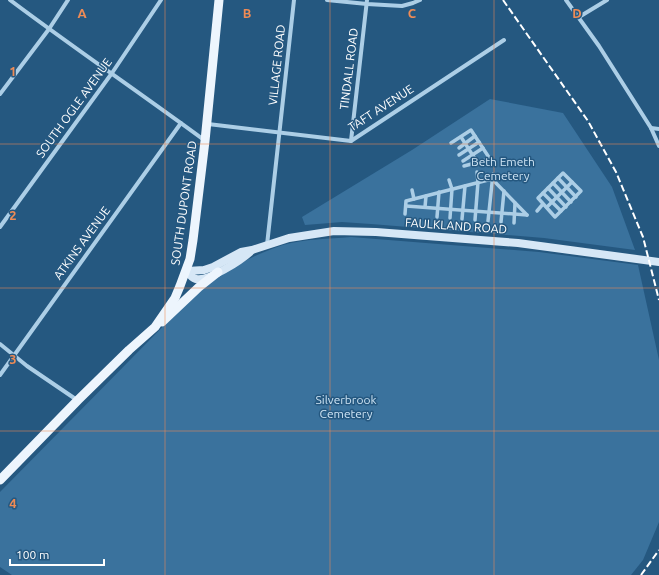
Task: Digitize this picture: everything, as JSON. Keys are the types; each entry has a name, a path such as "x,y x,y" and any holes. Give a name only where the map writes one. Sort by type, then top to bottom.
{"main road":[{"name":"SOUTH DUPONT ROAD","path":"0,480 78,400 155,327 175,298 187,271 192,246 206,141 220,0"},
{"name":"FAULKLAND ROAD","path":"187,271 204,270 214,267 241,252 289,238 334,231 356,231 518,243 659,262"},
{"name":"FAULKLAND ROAD","path":"187,271 196,279 211,276 242,258 252,250"},
{"path":"155,327 158,326 199,287 218,272"}],"street":[{"path":"10,0 206,141"},
{"path":"0,94 49,29 68,0"},
{"name":"SOUTH OGLE AVENUE","path":"0,227 112,73 161,0"},
{"name":"VILLAGE ROAD","path":"267,245 294,0"},
{"path":"327,0 402,6 413,4 420,0"},
{"path":"566,0 599,46 651,128 659,146"},
{"path":"579,17 607,0"},
{"name":"TINDALL ROAD","path":"351,141 367,2"},
{"name":"TAFT AVENUE","path":"207,124 351,141 504,40"},
{"name":"ATKINS AVENUE","path":"0,375 181,123"},
{"path":"651,128 659,129"},
{"path":"451,143 471,130 491,160 464,166"},
{"path":"459,148 475,136"},
{"path":"461,137 477,162"},
{"path":"459,155 479,142"},
{"path":"463,161 483,148"},
{"path":"475,220 478,182 476,172"},
{"path":"563,173 572,182 581,192 556,216 538,198 563,173"},
{"path":"488,221 493,174"},
{"path":"558,178 576,197"},
{"path":"405,214 406,201 492,179"},
{"path":"406,206 527,215 492,179"},
{"path":"449,180 452,189 450,218"},
{"path":"547,207 572,182"},
{"path":"553,183 570,202"},
{"path":"462,219 465,186"},
{"path":"548,188 566,207"},
{"path":"412,190 414,199"},
{"path":"501,222 504,191"},
{"path":"437,217 439,192"},
{"path":"543,193 561,212"},
{"path":"425,207 426,196"},
{"path":"514,223 516,203"},
{"path":"537,211 543,204"},
{"path":"0,344 27,366 78,400"}],"green space":[{"name":"Beth Emeth Cemetery","path":"490,99 563,113 612,187 635,250 544,238 371,224 342,222 305,225 302,217 412,150"},
{"name":"Silverbrook Cemetery","path":"351,237 539,252 638,265 659,360 659,522 643,560 631,575 12,575 0,567 0,492 194,295 215,279 236,266 271,249 299,242"}],"railway":[{"path":"503,0 588,121 616,172 643,237 659,300"},
{"path":"641,575 659,550"}]}
